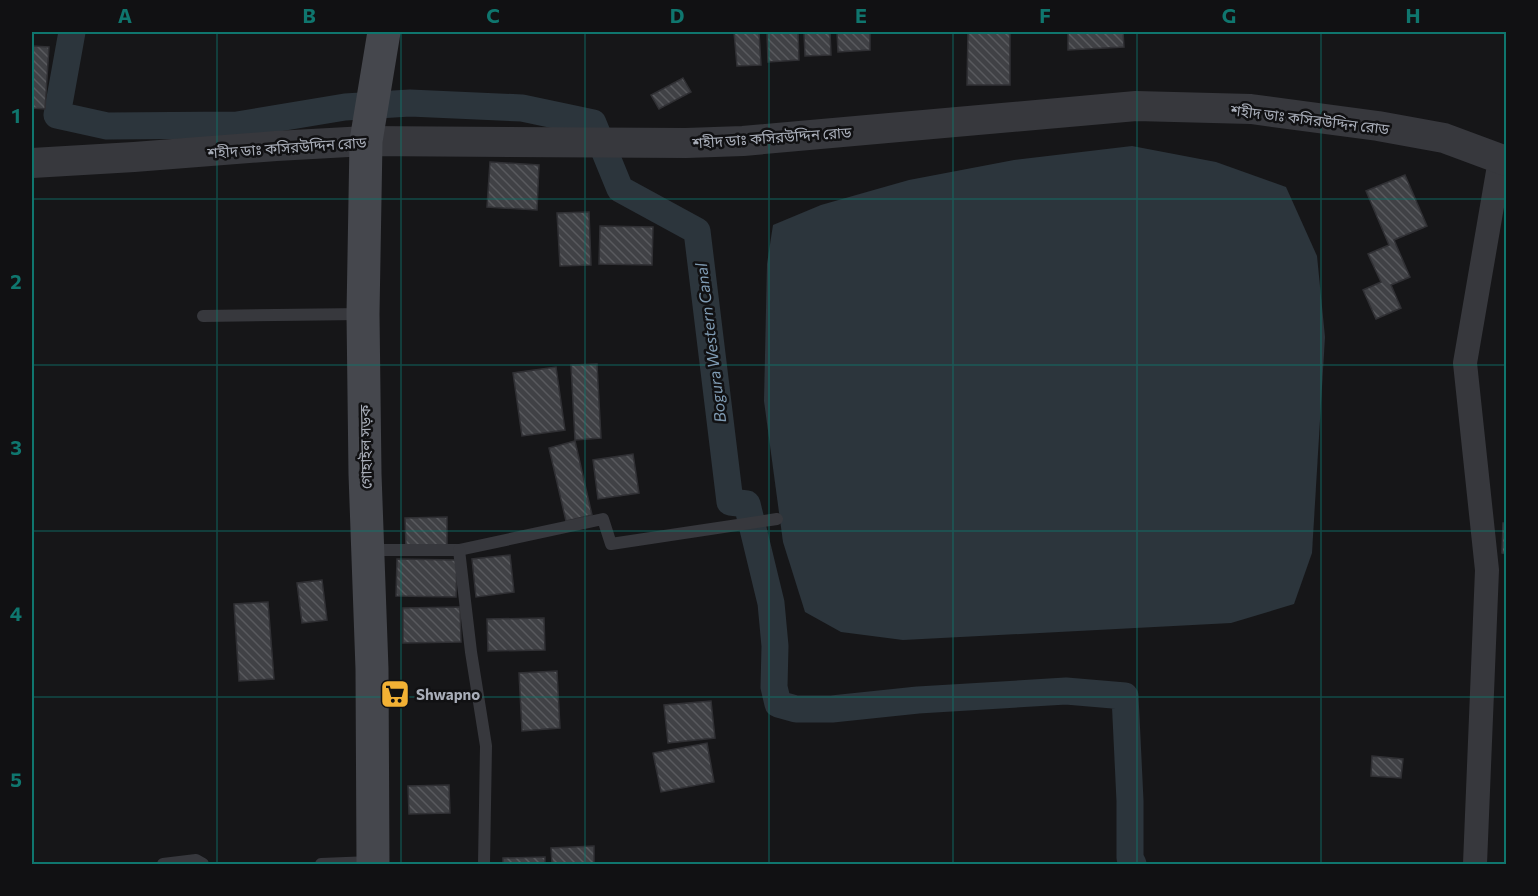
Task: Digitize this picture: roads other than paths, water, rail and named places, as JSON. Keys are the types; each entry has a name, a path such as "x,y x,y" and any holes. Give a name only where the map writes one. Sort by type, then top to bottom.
{"main road":[{"name":"গোহাইল সড়ক","path":"373,863 372,669 363,314 368,133 384,32"}],"street":[{"name":"শহীদ ডাঃ কসিরউদ্দিন রোড","path":"32,163 134,158 276,146 368,133 583,142 743,141 1137,106 1251,109 1378,126 1444,138 1503,160"},
{"path":"1475,864 1486,570 1465,363 1503,160"}],"lane":[{"path":"203,316 363,314"},
{"path":"368,550 459,550 603,519 610,544 777,519"},
{"path":"459,550 471,652 486,746 484,864"},
{"path":"163,864 196,860 203,864"},
{"path":"321,864 373,863"}],"waterway":[{"name":"Bogura Western Canal","path":"72,32 57,115 107,126 237,125 345,107 410,103 522,108 593,123 620,189 697,231 730,502 747,504 771,603 775,646 774,687 778,704 796,709 832,709 918,700 1066,691 1125,696 1130,858 1133,864"}],"place":[{"name":"Shwapno","path":"395,694"}]}
